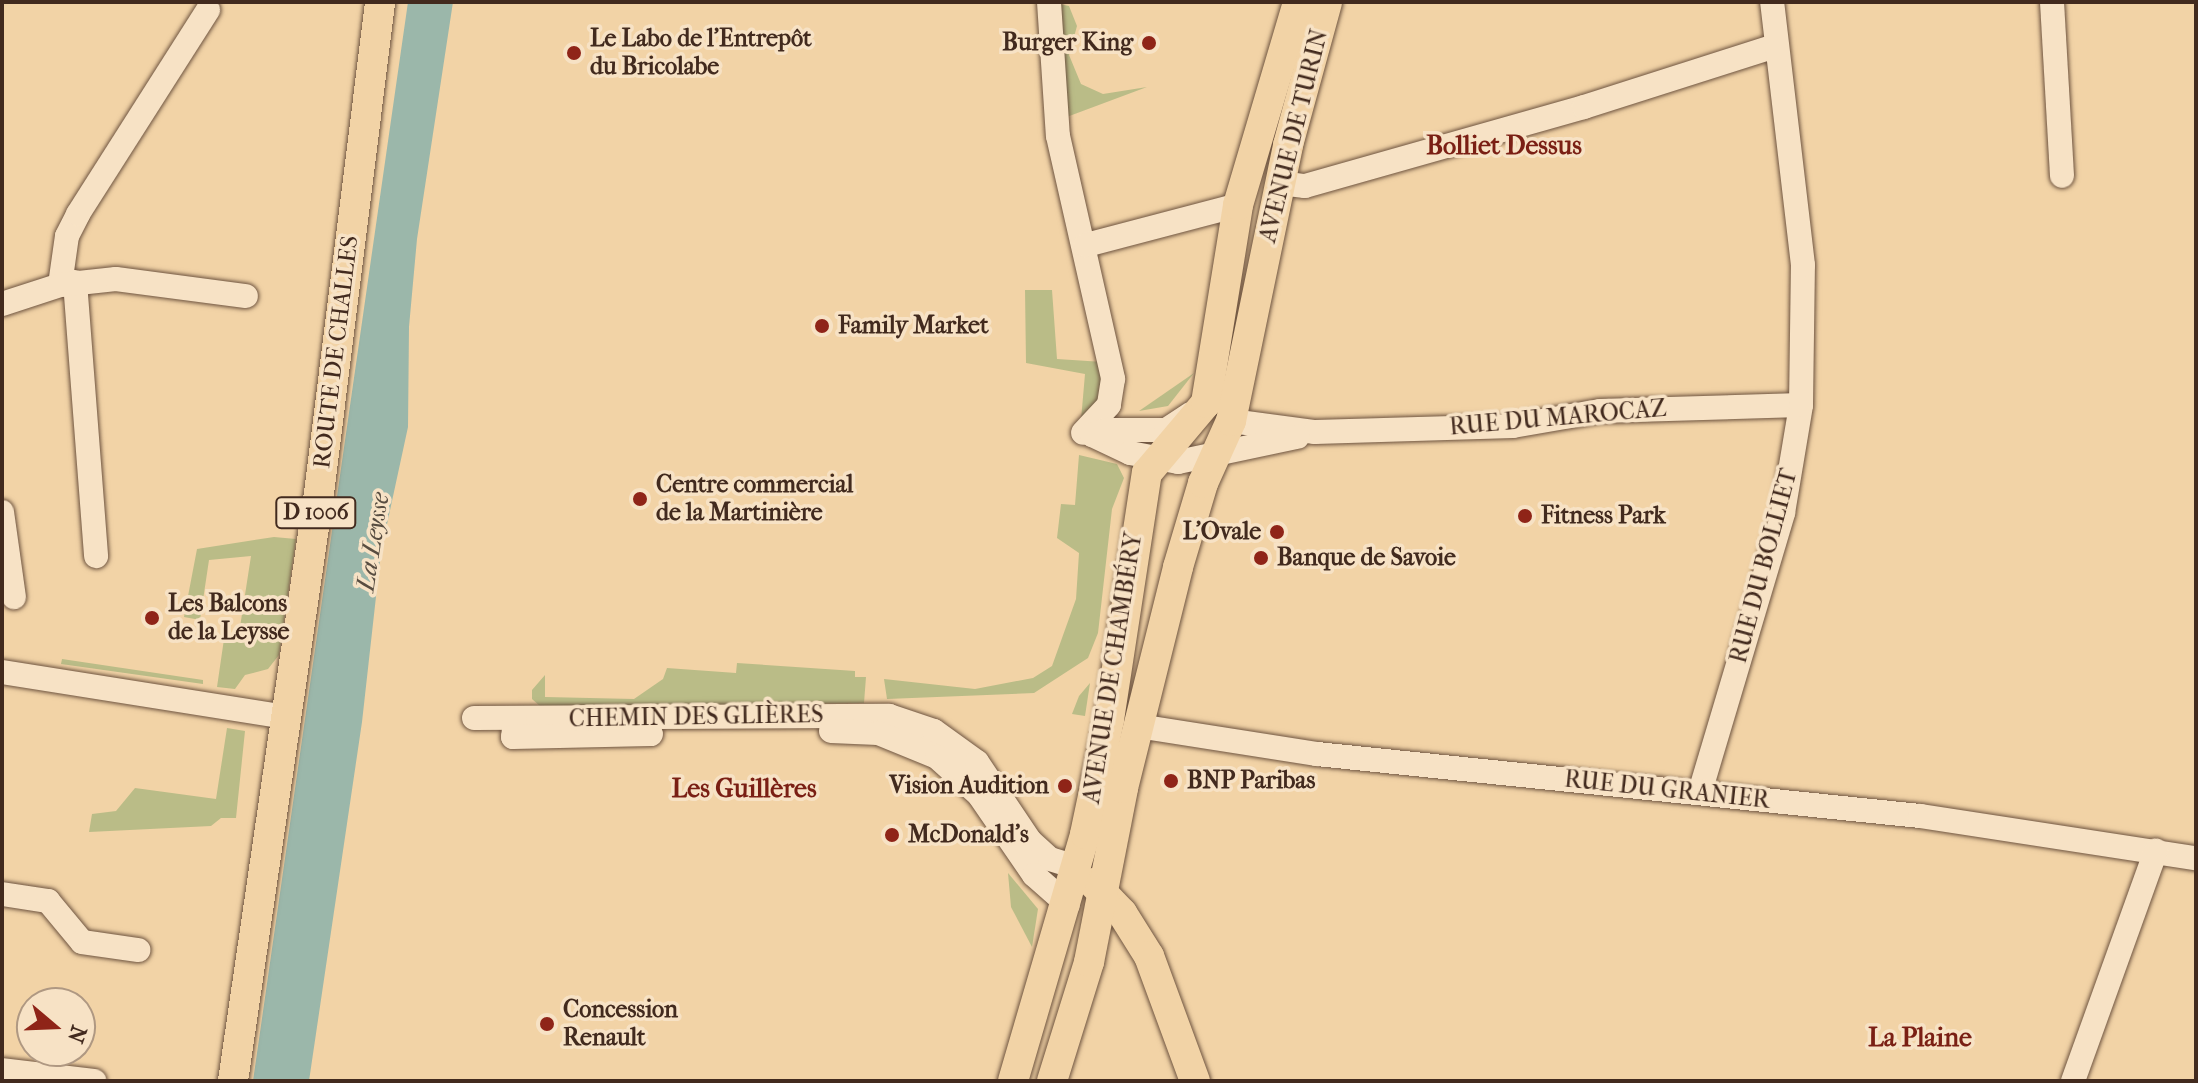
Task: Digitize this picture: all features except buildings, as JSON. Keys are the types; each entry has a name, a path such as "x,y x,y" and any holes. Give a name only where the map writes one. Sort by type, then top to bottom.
{"main road":[{"name":"ROUTE DE CHALLES","path":"233,1081 287,717 380,2"},
{"name":"AVENUE DE TURIN","path":"1186,420 1230,270 1238,205 1298,2"},
{"name":"AVENUE DE TURIN","path":"1262,270 1280,183 1327,2"},
{"name":"AVENUE DE CHAMBÉRY","path":"1013,1081 1080,915 1091,880 1138,726 1206,466 1231,421 1262,270"},
{"name":"AVENUE DE CHAMBÉRY","path":"1091,880 1109,720 1144,487 1156,458 1186,420"},
{"path":"1091,880 1149,956 1195,1081"},
{"name":"AVENUE DE CHAMBÉRY","path":"1052,1081 1080,915"},
{"path":"1080,915 1132,957 1172,1017"}],"street":[{"path":"1049,2 1058,136 1086,245 1113,379 1109,405 1083,433"},
{"name":"RUE DU BOLLIET","path":"1700,792 1783,513 1801,405 1803,265 1772,2"},
{"path":"2052,2 2062,176"},
{"path":"96,556 64,247 78,214 208,10"},
{"path":"1280,183 1305,186 1584,107 1775,46"},
{"path":"1086,245 1238,205"},
{"path":"2,304 68,284 163,281 246,296"},
{"name":"RUE DU MAROCAZ","path":"1231,421 1315,432 1513,426 1600,411 1801,405"},
{"path":"1186,420 1206,466"},
{"path":"1186,420 1206,466"},
{"name":"RUE DU MAROCAZ","path":"1186,420 1106,430 1092,435 1117,448 1206,466 1315,432"},
{"path":"2,512 14,597"},
{"path":"2,672 287,717"},
{"name":"CHEMIN DES GLIÈRES","path":"474,718 876,715 911,723 949,740 977,762 1030,841 1050,859 1091,880"},
{"name":"CHEMIN DES GLIÈRES","path":"824,731 876,715"},
{"name":"CHEMIN DES GLIÈRES","path":"515,719 513,737 824,731 878,733 937,757 979,795 1034,875 1080,915"},
{"name":"RUE DU GRANIER","path":"1138,726 1204,739 1700,792 2156,850 2196,858"},
{"path":"2073,1081 2156,850"},
{"path":"2,894 48,901 82,942 138,950"},
{"path":"2,1070 94,1081"}],"green space":[{"path":"1059,4 1069,6 1077,26 1069,55 1081,84 1103,94 1147,87 1064,118"},
{"path":"1025,290 1052,290 1057,359 1103,362 1103,400 1081,420 1085,374 1026,363"},
{"path":"1194,373 1168,406 1139,411"},
{"path":"1079,455 1117,464 1124,478 1112,509 1098,633 1088,658 1034,693 887,699 884,679 975,689 1033,678 1052,666 1076,599 1079,553 1057,538 1061,504 1075,505"},
{"path":"274,537 296,539 279,655 268,669 245,675 235,689 217,687 224,639 238,640 251,556 209,560 200,620 184,617 197,549"},
{"path":"62,659 203,680 203,684 61,664"},
{"path":"737,663 855,671 855,677 866,677 864,703 541,707 532,699 532,690 545,675 545,697 634,699 663,679 667,668 736,673"},
{"path":"1090,683 1085,716 1072,714 1079,696"},
{"path":"227,728 245,731 236,818 221,818 211,826 89,832 92,814 116,811 135,788 216,799"},
{"path":"1008,873 1038,909 1032,947 1011,907"}],"water":[{"name":"La Leysse","path":"408,2 453,2 417,239 409,327 408,427 381,552 362,722 309,1081 253,1081"}],"place":[{"name":"Burger King","path":"1149,43"},
{"name":"Le Labo de l'Entrepôt du Bricolabe","path":"574,53"},
{"name":"Family Market","path":"822,326"},
{"name":"Centre commercial de la Martinière","path":"640,499"},
{"name":"Fitness Park","path":"1525,516"},
{"name":"L'Ovale","path":"1277,532"},
{"name":"Banque de Savoie","path":"1261,558"},
{"name":"Les Balcons de la Leysse","path":"152,618"},
{"name":"BNP Paribas","path":"1171,781"},
{"name":"Vision Audition","path":"1065,786"},
{"name":"McDonald's","path":"892,835"},
{"name":"Concession Renault","path":"547,1024"}],"district":[{"name":"Bolliet Dessus","path":"1504,146"},
{"name":"Les Guillères","path":"744,789"},
{"name":"La Plaine","path":"1920,1038"}]}
